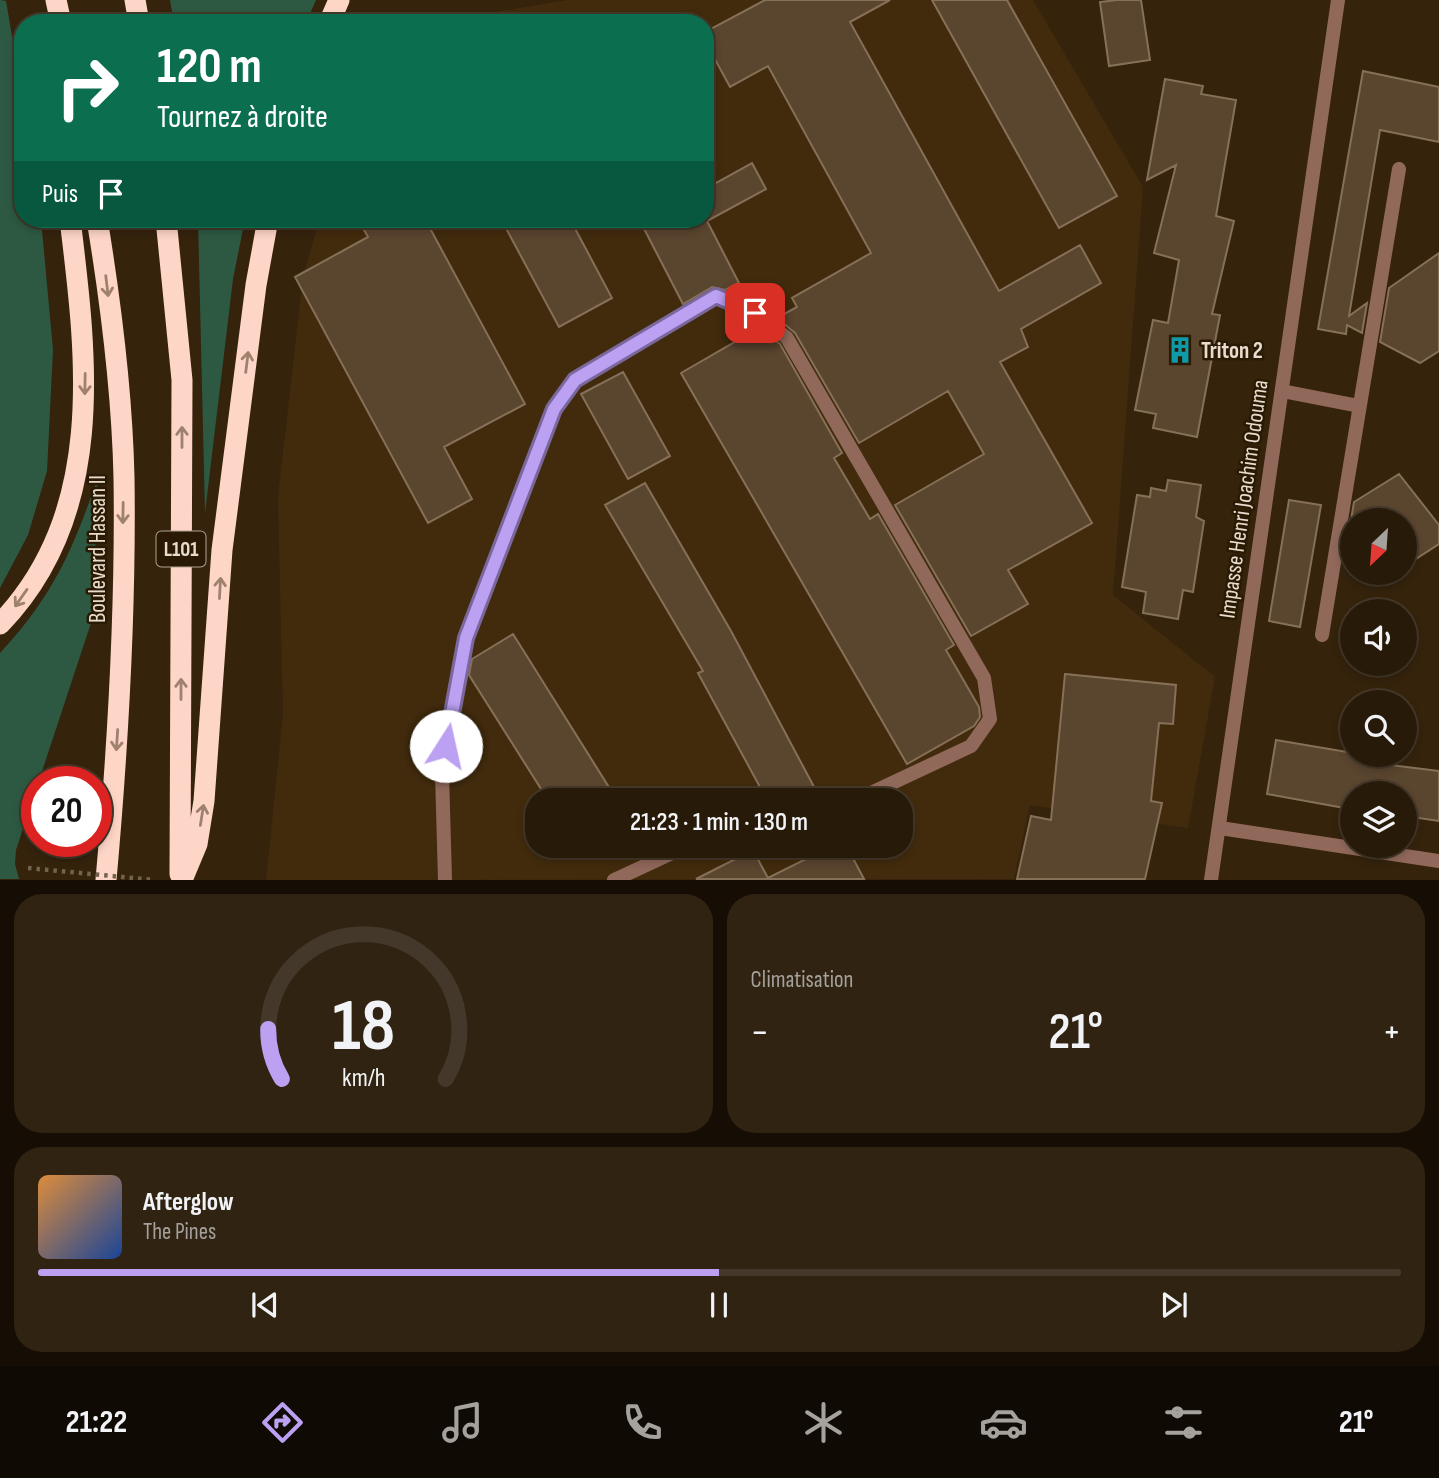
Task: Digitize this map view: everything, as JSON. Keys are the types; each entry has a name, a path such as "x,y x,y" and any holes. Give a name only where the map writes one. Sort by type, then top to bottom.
{"highway":[{"path":"0,624 24,596 52,546 79,459 85,402 85,349 71,228"},
{"name":"Boulevard Hassan II","path":"98,228 116,367 124,476 123,653 106,880"},
{"name":"L101","path":"167,228 182,380 181,880"},
{"path":"181,880 197,844 204,801 222,550 267,228"}],"street":[{"name":"Impasse Henri Joachim Odouma","path":"1212,880 1338,0"},
{"path":"1322,635 1399,169"},
{"path":"445,880 442,773 466,638 554,409 575,380 716,296 755,313 787,338 984,678 990,719 971,746 882,788"},
{"path":"1282,391 1359,407"},
{"path":"1220,828 1439,861"},
{"path":"614,880 661,858"}],"path":[{"path":"29,868 154,880"}],"shaded area":[{"path":"567,0 1033,0 1143,187 1113,595 1215,677 1188,828 1030,805 1014,879 266,880 283,715 278,497 303,276 317,228 714,228 714,14 484,14"}],"green space":[{"path":"0,0 6,1 14,48 14,228 42,228 53,350 47,471 28,535 0,588"},
{"path":"170,0 316,0 310,14 172,14"},
{"path":"198,228 243,228 233,279 205,513"},
{"path":"98,477 93,617 44,766 21,766 21,835 15,864 19,879 0,879 0,653 48,592 80,527"}],"building":[{"path":"765,0 890,0 850,22 999,291 1080,245 1101,283 1021,329 1028,347 1000,362 1092,523 1008,570 1028,604 971,636 895,505 984,454 948,391 859,443 795,333 777,318 797,307 792,298 871,253 768,66 730,87 714,58 714,27"},
{"path":"932,0 1007,0 1117,196 1059,228"},
{"path":"1141,0 1150,60 1109,66 1100,2"},
{"path":"1363,71 1439,87 1439,142 1380,130 1349,316 1367,303 1362,333 1347,325 1346,334 1318,329"},
{"path":"1165,79 1203,86 1201,94 1236,100 1216,216 1234,221 1212,314 1220,315 1197,437 1153,428 1156,414 1135,410 1153,320 1168,323 1179,260 1154,253 1176,165 1147,180"},
{"path":"752,163 766,189 714,217 714,184"},
{"path":"363,228 430,228 525,404 444,447 472,499 428,523 295,277 368,237"},
{"path":"506,228 575,228 612,298 559,327"},
{"path":"644,228 711,228 739,283 725,290 712,287 683,304"},
{"path":"1439,253 1439,351 1420,363 1380,342 1389,288"},
{"path":"759,328 780,344 842,453 834,458 870,519 878,514 954,645 946,650 979,707 980,717 974,726 907,764 681,373"},
{"path":"623,372 670,456 628,479 581,394"},
{"path":"1399,474 1439,525 1439,544 1418,558 1418,508 1353,508 1354,502"},
{"path":"1168,480 1201,485 1196,517 1204,521 1193,592 1183,590 1178,619 1143,613 1146,592 1122,587 1137,495 1150,497 1151,488 1166,491"},
{"path":"645,483 731,631 815,788 760,788 698,673 703,671 605,505"},
{"path":"1289,500 1321,505 1300,627 1269,621"},
{"path":"513,634 609,788 540,788 469,675 472,659"},
{"path":"1065,674 1176,685 1173,724 1159,723 1151,801 1162,803 1145,879 1017,879 1031,816 1051,820"},
{"path":"1276,740 1340,751 1340,767 1407,767 1439,771 1439,821 1417,818 1417,781 1340,781 1340,807 1267,794"},
{"path":"737,858 757,858 768,878 808,858 853,858 864,879 696,879"}],"place":[{"name":"Triton 2","path":"1180,350"}],"route":[{"path":"446,746 466,638 554,409 575,380 716,296 755,313"}]}
